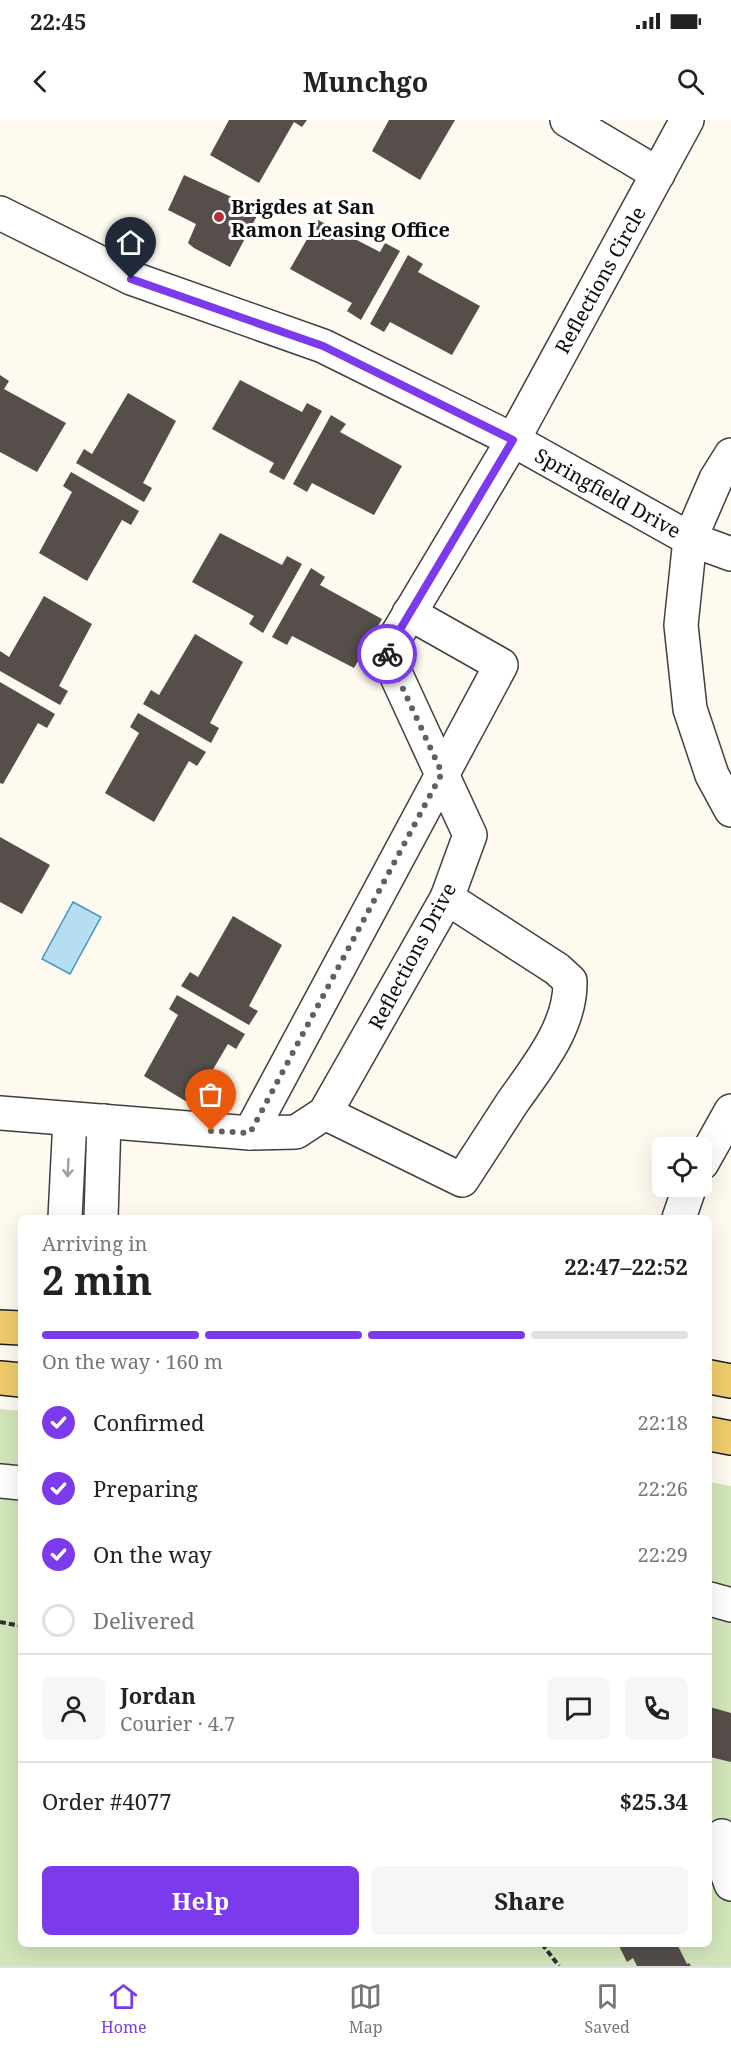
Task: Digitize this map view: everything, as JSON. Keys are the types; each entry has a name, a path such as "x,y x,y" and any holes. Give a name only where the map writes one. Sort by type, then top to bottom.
{"main road":[{"path":"0,1327 18,1328"},
{"path":"712,1377 731,1380"},
{"path":"0,1378 18,1380"},
{"path":"712,1434 731,1438"}],"street":[{"path":"567,120 658,174"},
{"name":"Reflections Circle","path":"513,440 687,120"},
{"name":"Springfield Drive","path":"0,213 131,279 323,346 513,440 690,539 731,554"},
{"name":"Reflections Drive","path":"0,1113 250,1133 296,1132 325,1113 447,898 470,836 386,653 513,440"},
{"path":"731,455 716,479 690,539 681,625 690,709 712,774 731,810"},
{"path":"250,1133 501,665 409,613"},
{"path":"325,1113 462,1180 547,1051 563,1020 570,996 570,981 557,969 447,898"},
{"path":"712,1145 731,1111"},
{"path":"65,1215 70,1119"},
{"path":"101,1215 104,1121"},
{"path":"680,1215 686,1197"},
{"path":"0,1481 18,1483"},
{"path":"712,1600 731,1605"},
{"path":"721,1834 724,1864 731,1884"}],"path":[{"path":"0,1622 18,1625"},
{"path":"544,1947 559,1966"}],"green space":[{"path":"0,1409 18,1411 18,1947 712,1947 712,1482 731,1486 731,1966 0,1966"}],"water":[{"path":"73,902 101,917 70,974 42,959"}],"building":[{"path":"229,120 307,120 302,127 294,122 259,183 210,155"},
{"path":"389,120 455,120 420,180 372,151"},
{"name":"Brigdes at San Ramon Leasing Office","path":"184,175 260,210 230,267 188,243 196,224 168,210"},
{"path":"318,220 380,252 385,243 400,251 361,320 347,311 352,303 290,269"},
{"path":"408,255 423,264 418,272 480,306 452,355 390,322 384,332 370,324"},
{"path":"0,375 9,381 4,389 66,423 37,472 0,452"},
{"path":"240,380 302,412 307,403 322,411 284,480 269,472 274,463 212,429"},
{"path":"128,393 176,421 143,483 152,488 144,502 76,463 84,449 92,454"},
{"path":"331,415 346,424 340,432 402,466 374,515 312,483 307,492 293,484"},
{"path":"71,472 139,511 131,525 122,520 87,581 39,553 72,492 63,486"},
{"path":"220,533 282,565 287,556 302,564 263,633 249,624 254,616 192,582"},
{"path":"311,568 325,577 320,585 382,619 354,668 292,636 287,645 272,637"},
{"path":"44,596 92,624 59,686 68,691 60,705 0,671 0,651 9,657"},
{"path":"195,634 243,662 210,723 219,728 211,743 143,704 151,690 159,695"},
{"path":"0,682 55,714 47,728 38,723 3,784 0,783"},
{"path":"138,713 206,752 197,766 189,761 154,822 105,793 139,733 130,727"},
{"path":"0,837 50,865 22,914 0,902"},
{"path":"233,916 282,945 249,1006 258,1011 249,1025 181,986 190,972 198,977"},
{"path":"177,995 245,1034 236,1049 228,1044 192,1105 144,1076 178,1015 169,1009"},
{"path":"712,1708 731,1713 731,1762 712,1757"},
{"path":"620,1947 678,1947 687,1964 691,1966 637,1966 633,1958 627,1962"}],"way so far":[{"path":"211,1131 250,1133 442,773 387,654"}],"place":[{"name":"Brigdes at San Ramon Leasing Office","path":"219,217"}],"route":[{"path":"131,279 323,346 513,440 387,654"}]}
